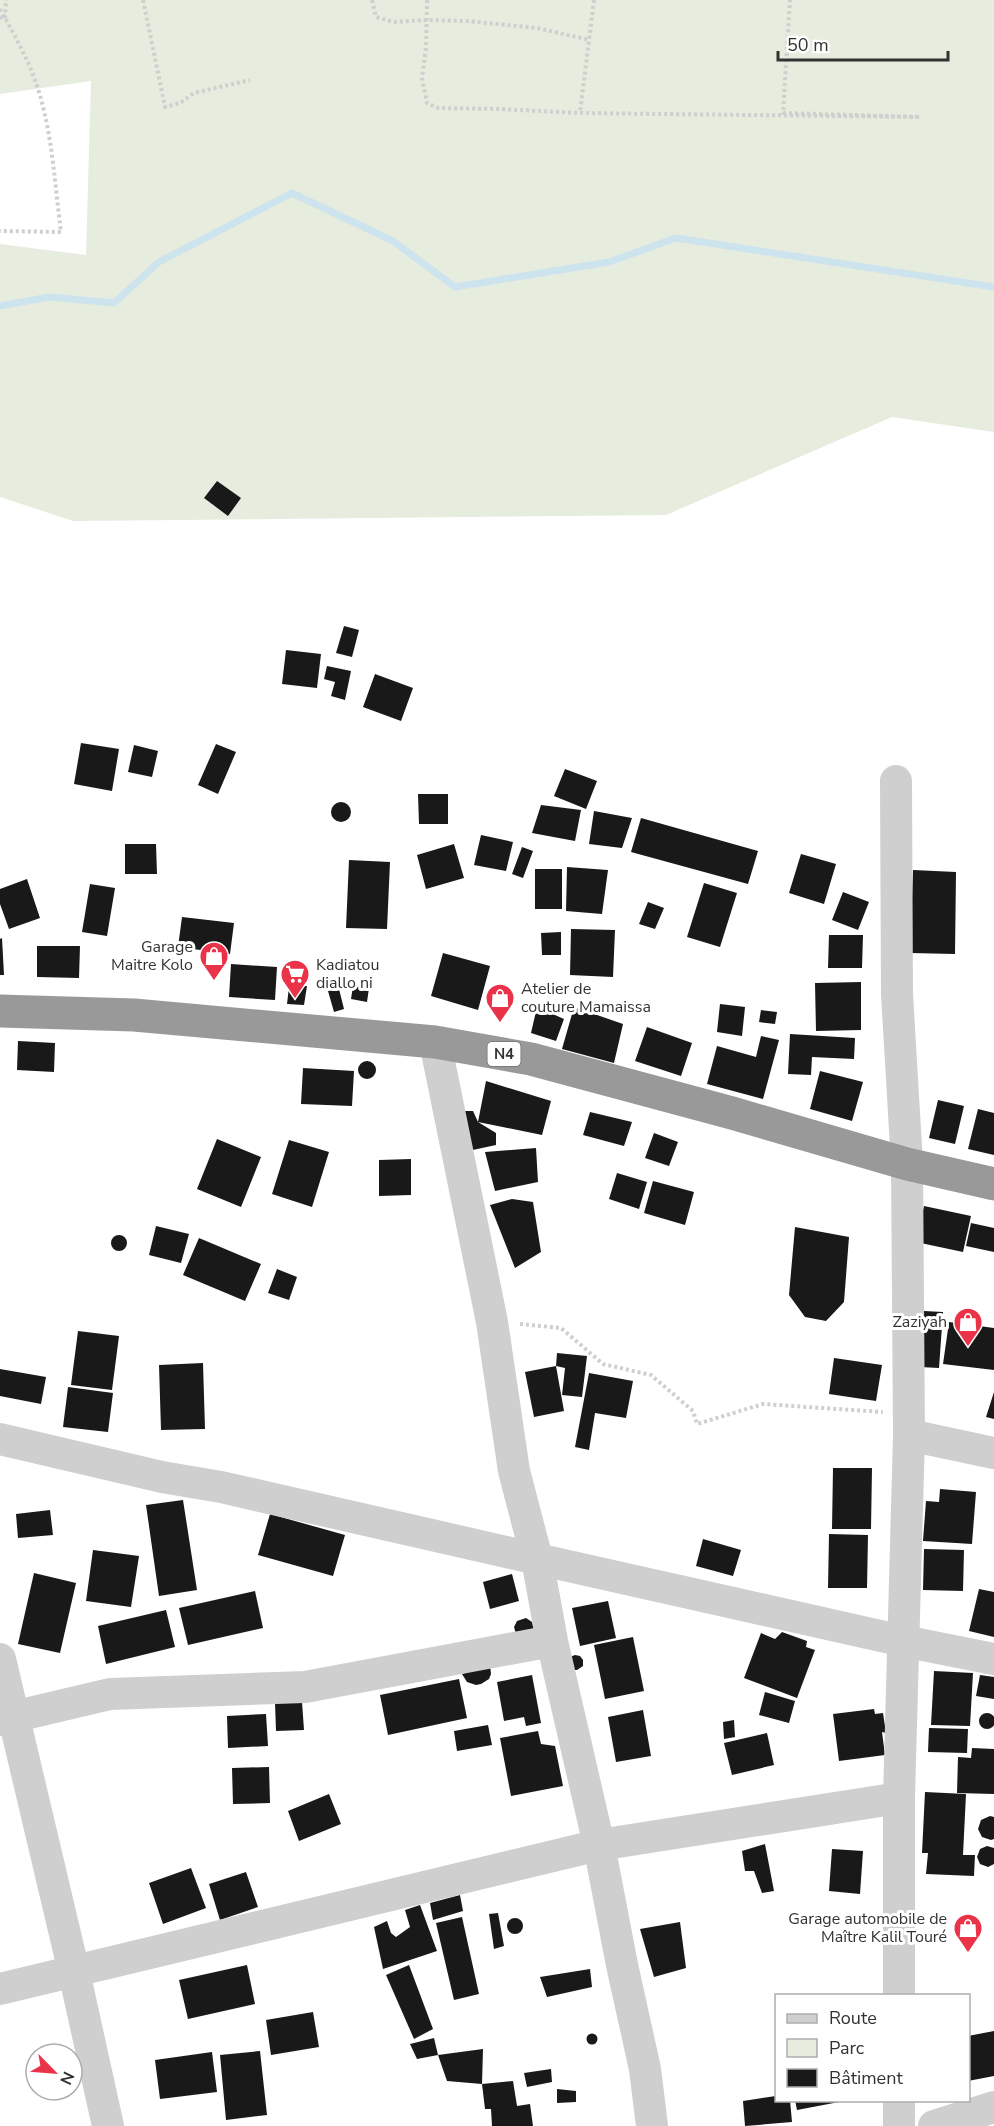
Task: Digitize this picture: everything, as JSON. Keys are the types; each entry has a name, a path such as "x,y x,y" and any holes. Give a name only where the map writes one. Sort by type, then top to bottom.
{"highway":[{"name":"N4","path":"0,1011 134,1015 435,1042 531,1059 732,1113 907,1164 994,1184"}],"street":[{"path":"896,781 897,994 907,1164 908,1425 899,1798 899,1994"},
{"path":"435,1042 492,1322 514,1471 537,1559 552,1641 599,1845 645,2069 652,2126"},
{"path":"908,1425 994,1453"},
{"path":"0,1439 162,1477 221,1487 903,1641 994,1659"},
{"path":"7,1718 110,1694 305,1687 552,1641"},
{"path":"0,1659 7,1718 74,1972 108,2126"},
{"path":"0,1989 599,1845 899,1798"},
{"path":"899,2102 899,2126"},
{"path":"934,2126 994,2107"}],"path":[{"path":"3,18 6,0"},
{"path":"143,0 165,107 180,103 194,93 250,80"},
{"path":"372,0 376,17 393,22 466,21 537,28 590,40"},
{"path":"427,0 426,48 422,78 426,103 438,108 580,113 920,117 783,113 790,0"},
{"path":"580,113 594,0"},
{"path":"0,9 32,72 48,135 61,232 0,231"},
{"path":"492,1322 561,1328 603,1364 651,1375 693,1411 697,1424 764,1404 908,1425"}],"green space":[{"path":"0,0 994,0 994,432 892,417 666,515 73,521 0,497 0,244 86,255 91,81 0,94"}],"building":[{"path":"217,481 241,498 228,516 204,498"},
{"path":"344,626 359,630 352,657 336,653"},
{"path":"286,650 321,654 317,688 282,684"},
{"path":"327,666 351,671 345,700 331,696 335,682 324,679"},
{"path":"375,674 413,688 401,721 363,707"},
{"path":"81,743 119,749 112,791 74,784"},
{"path":"216,744 236,752 218,794 198,785"},
{"path":"134,745 158,751 152,777 128,772"},
{"path":"565,769 597,781 586,809 554,796"},
{"path":"418,794 448,794 448,824 419,824"},
{"path":"341,802 348,805 351,812 348,819 341,822 334,819 331,812 334,805"},
{"path":"541,805 581,810 575,841 532,833"},
{"path":"594,811 632,818 622,848 589,844"},
{"path":"641,818 758,851 748,884 631,852"},
{"path":"481,835 513,842 506,871 474,865"},
{"path":"125,844 156,844 157,874 125,874"},
{"path":"454,844 464,878 426,889 417,855"},
{"path":"522,847 533,851 523,878 512,874"},
{"path":"801,854 836,864 824,904 789,893"},
{"path":"349,860 390,862 387,929 346,928"},
{"path":"567,867 608,870 602,914 566,911"},
{"path":"535,869 562,869 562,909 535,909"},
{"path":"913,870 956,872 955,954 910,953"},
{"path":"27,879 40,918 9,929 0,904 0,889"},
{"path":"704,883 737,893 720,947 687,937"},
{"path":"90,884 115,888 107,936 82,932"},
{"path":"843,892 869,902 858,930 832,920"},
{"path":"648,902 664,908 655,929 639,924"},
{"path":"182,917 234,923 230,954 178,947"},
{"path":"571,929 615,930 613,977 570,975"},
{"path":"561,932 561,955 542,955 541,933"},
{"path":"829,935 863,935 862,968 828,968"},
{"path":"2,938 4,975 0,975 0,939"},
{"path":"37,946 80,946 79,978 37,977"},
{"path":"443,953 490,966 478,1010 431,996"},
{"path":"231,964 277,967 275,1000 229,997"},
{"path":"861,982 861,1030 816,1031 815,983"},
{"path":"307,986 304,1005 287,1004 289,987"},
{"path":"353,986 369,988 367,1002 351,999"},
{"path":"339,989 344,1009 334,1012 328,991"},
{"path":"720,1004 745,1007 742,1036 717,1032"},
{"path":"537,1007 564,1019 556,1041 531,1033"},
{"path":"574,1007 623,1024 614,1063 562,1049"},
{"path":"761,1010 777,1012 775,1024 759,1022"},
{"path":"647,1027 692,1043 681,1076 635,1061"},
{"path":"790,1034 855,1038 854,1059 812,1057 811,1075 788,1074"},
{"path":"761,1036 779,1040 763,1099 707,1084 717,1046 756,1057"},
{"path":"18,1041 55,1043 54,1072 17,1070"},
{"path":"367,1061 373,1064 376,1070 373,1076 367,1079 361,1076 358,1070 361,1064"},
{"path":"303,1068 354,1071 352,1106 301,1104"},
{"path":"820,1071 863,1082 852,1121 810,1109"},
{"path":"486,1081 551,1101 542,1135 478,1122"},
{"path":"938,1100 964,1106 955,1144 929,1138"},
{"path":"978,1109 994,1113 994,1155 968,1149"},
{"path":"460,1111 473,1111 478,1122 496,1133 496,1145 468,1151"},
{"path":"590,1112 632,1122 624,1146 583,1135"},
{"path":"654,1133 678,1142 669,1166 645,1158"},
{"path":"217,1139 261,1157 241,1207 197,1189"},
{"path":"289,1140 329,1152 312,1207 272,1194"},
{"path":"536,1148 538,1182 495,1191 485,1152"},
{"path":"411,1159 411,1195 379,1196 379,1160"},
{"path":"617,1173 647,1182 639,1209 609,1199"},
{"path":"653,1181 694,1192 685,1225 644,1213"},
{"path":"512,1199 533,1202 541,1252 515,1268 490,1205"},
{"path":"924,1206 971,1216 963,1252 916,1242"},
{"path":"971,1223 994,1228 994,1252 966,1246"},
{"path":"156,1226 189,1234 181,1263 149,1255"},
{"path":"795,1227 849,1237 844,1302 826,1321 805,1317 789,1295"},
{"path":"116,1235 122,1235 127,1243 125,1249 116,1251 111,1246 111,1240"},
{"path":"199,1238 261,1264 245,1301 183,1275"},
{"path":"277,1269 297,1277 289,1300 268,1293"},
{"path":"924,1311 943,1312 939,1368 920,1367"},
{"path":"949,1322 994,1328 994,1370 943,1364"},
{"path":"78,1331 119,1336 112,1390 71,1385"},
{"path":"557,1353 587,1356 582,1397 562,1395 565,1368 556,1366"},
{"path":"834,1358 882,1365 876,1401 829,1394"},
{"path":"203,1363 205,1429 161,1430 159,1365"},
{"path":"556,1366 564,1411 534,1417 525,1372"},
{"path":"0,1369 46,1377 41,1404 0,1396"},
{"path":"589,1373 633,1381 626,1418 595,1413 589,1450 575,1447"},
{"path":"68,1387 113,1393 108,1432 63,1427"},
{"path":"994,1392 994,1419 986,1417"},
{"path":"833,1468 872,1468 871,1529 832,1529"},
{"path":"940,1489 976,1492 972,1544 923,1541 926,1501 939,1502"},
{"path":"183,1500 197,1590 159,1596 146,1505"},
{"path":"50,1510 53,1535 18,1538 16,1514"},
{"path":"270,1514 345,1535 333,1576 258,1555"},
{"path":"829,1534 868,1535 867,1588 828,1588"},
{"path":"703,1539 741,1550 733,1576 696,1566"},
{"path":"924,1549 964,1550 963,1591 923,1590"},
{"path":"93,1550 139,1556 131,1607 86,1601"},
{"path":"34,1573 76,1583 60,1653 18,1644"},
{"path":"512,1574 519,1601 490,1609 483,1582"},
{"path":"979,1589 994,1592 994,1637 969,1631"},
{"path":"255,1591 263,1628 188,1645 179,1608"},
{"path":"608,1601 616,1638 580,1646 572,1608"},
{"path":"166,1610 175,1647 106,1664 98,1626"},
{"path":"526,1618 532,1622 534,1631 516,1634 514,1627 517,1621"},
{"path":"782,1632 807,1641 806,1647 815,1650 797,1698 744,1678 761,1633 775,1639"},
{"path":"633,1637 644,1691 605,1699 594,1645"},
{"path":"580,1656 583,1660 583,1666 577,1670 574,1670 570,1657"},
{"path":"490,1665 489,1679 481,1684 467,1682 462,1674"},
{"path":"934,1671 973,1673 970,1726 931,1725"},
{"path":"532,1675 541,1723 526,1726 524,1717 504,1721 497,1682"},
{"path":"980,1675 994,1677 994,1699 976,1696"},
{"path":"459,1679 467,1718 388,1735 380,1695"},
{"path":"765,1692 795,1701 789,1723 759,1715"},
{"path":"302,1702 304,1730 276,1731 275,1703"},
{"path":"874,1709 875,1714 883,1713 886,1733 882,1732 885,1755 839,1761 833,1714"},
{"path":"643,1710 651,1756 616,1762 608,1717"},
{"path":"984,1713 990,1713 995,1721 993,1727 984,1729 979,1724 979,1718"},
{"path":"266,1714 268,1746 228,1748 227,1716"},
{"path":"734,1720 735,1737 724,1739 723,1722"},
{"path":"488,1725 492,1745 457,1751 454,1731"},
{"path":"929,1728 968,1729 967,1753 928,1752"},
{"path":"538,1731 541,1744 555,1746 563,1786 511,1796 500,1738"},
{"path":"767,1733 774,1765 732,1775 724,1743"},
{"path":"972,1748 994,1749 994,1794 957,1793 958,1757 971,1758"},
{"path":"269,1767 270,1803 233,1804 232,1768"},
{"path":"925,1792 966,1794 963,1855 975,1855 974,1876 926,1874 928,1853 922,1853"},
{"path":"329,1794 341,1824 299,1841 288,1811"},
{"path":"990,1816 994,1817 994,1839 991,1840 982,1837 978,1829 981,1820"},
{"path":"765,1844 774,1891 762,1893 754,1871 745,1871 742,1851"},
{"path":"987,1846 994,1848 994,1864 988,1867 980,1864 977,1857 980,1849"},
{"path":"832,1849 863,1851 860,1894 829,1891"},
{"path":"191,1868 206,1908 163,1924 149,1883"},
{"path":"246,1872 258,1907 220,1920 209,1884"},
{"path":"460,1895 463,1911 433,1920 430,1903"},
{"path":"420,1905 437,1951 383,1969 374,1927 387,1921 391,1933 396,1937 410,1927 405,1910"},
{"path":"498,1913 504,1946 494,1949 489,1914"},
{"path":"462,1917 479,1994 454,2000 436,1923"},
{"path":"515,1918 521,1920 523,1926 521,1932 515,1934 509,1932 507,1926 509,1920"},
{"path":"680,1922 686,1968 654,1977 640,1929"},
{"path":"247,1965 255,2004 188,2019 179,1980"},
{"path":"409,1965 433,2029 414,2039 386,1975"},
{"path":"590,1969 592,1987 547,1997 540,1977"},
{"path":"313,2012 319,2047 271,2055 266,2020"},
{"path":"994,2031 994,2076 970,2081 970,2036"},
{"path":"592,2034 596,2035 596,2043 592,2044 588,2043 587,2039 588,2035"},
{"path":"434,2038 438,2055 417,2059 410,2044"},
{"path":"483,2049 482,2084 447,2081 438,2055"},
{"path":"260,2051 267,2115 226,2120 220,2055"},
{"path":"212,2052 217,2092 160,2099 155,2060"},
{"path":"551,2069 552,2082 527,2087 524,2073"},
{"path":"513,2081 517,2106 530,2104 533,2126 492,2126 491,2109 485,2109 482,2084"},
{"path":"557,2089 576,2091 576,2102 557,2103"},
{"path":"775,2096 775,2102 790,2102 792,2122 745,2126 743,2101"},
{"path":"795,2102 839,2102 797,2110"}],"waterway":[{"path":"0,306 49,297 114,303 159,262 292,193 393,241 455,287 609,262 676,238 994,287"}],"place":[{"name":"Garage Maitre Kolo","path":"214,982"},
{"name":"Kadiatou diallo ni","path":"295,1000"},
{"name":"Atelier de couture Mamaissa","path":"500,1024"},
{"name":"Zaziyah","path":"968,1348"},
{"name":"Garage automobile de Maître Kalil Touré","path":"968,1954"}]}
